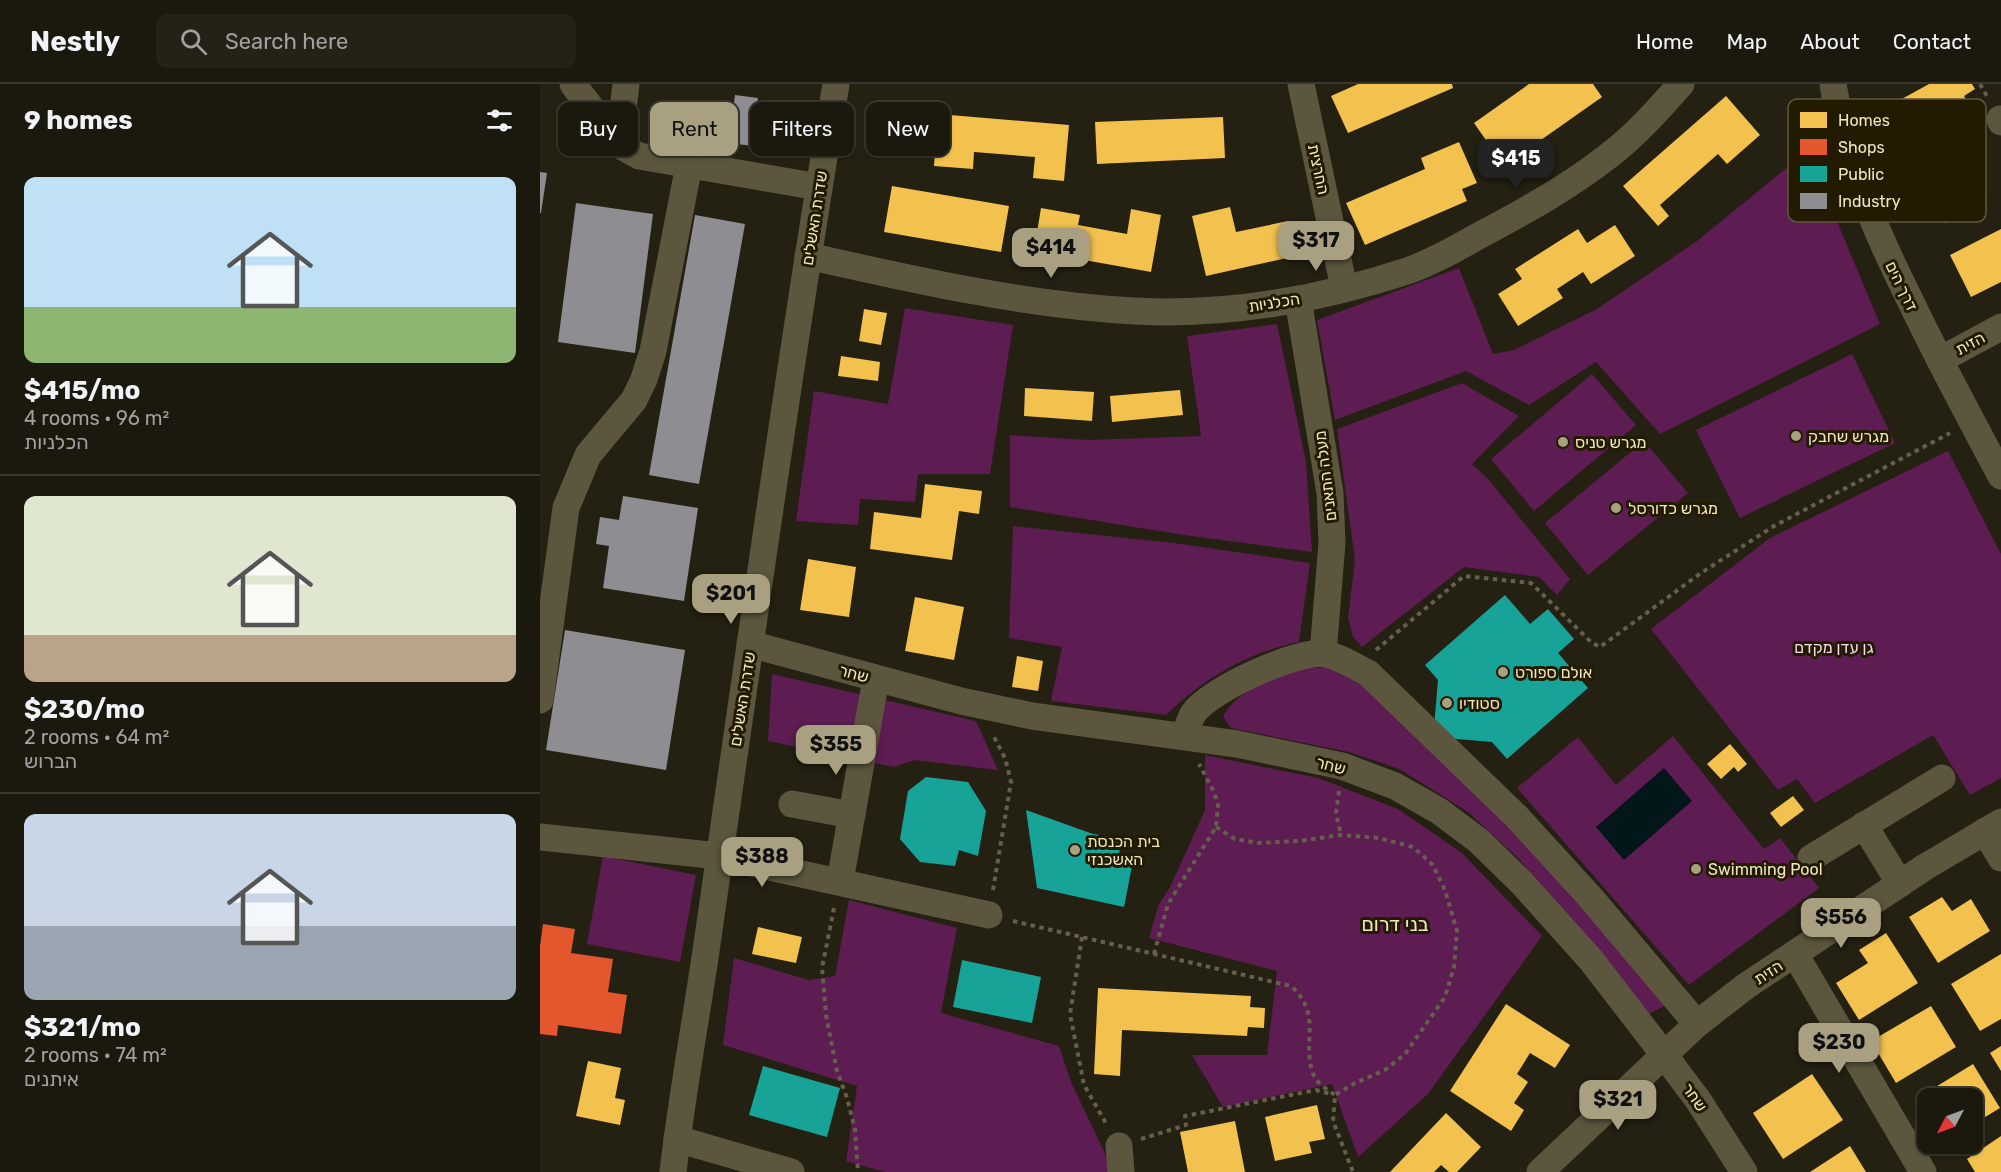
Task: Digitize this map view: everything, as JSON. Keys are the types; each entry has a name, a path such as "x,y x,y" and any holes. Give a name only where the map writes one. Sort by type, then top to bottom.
{"street":[{"path":"573,84 587,102"},
{"path":"624,102 626,84"},
{"name":"שדרת האשלים","path":"673,1172 808,256 836,84"},
{"name":"החרצית","path":"1301,84 1344,288"},
{"name":"הכלניות","path":"808,256 919,281 996,294 1124,310 1180,312 1213,310 1298,299 1412,269 1473,240 1554,194 1608,157 1640,129 1681,84"},
{"name":"דרך הים","path":"1833,84 1835,99"},
{"path":"638,155 819,187"},
{"path":"540,700 566,508 588,455 634,400 644,379 653,351 689,165"},
{"name":"דרך הים","path":"1873,222 1940,360 2001,476"},
{"name":"מעלה התאנים","path":"1298,299 1330,493 1332,543 1323,653"},
{"name":"הזית","path":"1940,360 2001,327"},
{"name":"שחר","path":"750,644 876,679 1032,716 1237,744 1342,766 1395,786 1440,811 1479,841 1522,884 1591,960 1698,1100 1744,1172"},
{"path":"1185,736 1193,714 1211,698 1266,667 1293,658 1323,653 1368,673 1517,817 1637,951 1697,1024"},
{"path":"840,881 876,679"},
{"path":"1811,858 1942,778"},
{"path":"792,804 852,815"},
{"path":"1864,825 1899,884"},
{"path":"1993,827 2001,858"},
{"name":"הזית","path":"1540,1172 1697,1024 1746,986 1899,884 1993,827"},
{"path":"540,837 719,855 989,915"},
{"path":"1795,954 1923,1172"},
{"path":"677,1139 791,1172"}],"path":[{"path":"1356,667 1464,576 1531,583 1591,642 1600,647 1701,573 1774,526 1972,421"},
{"path":"978,704 1005,758 1011,782 989,915 1291,986 1303,997 1308,1012 1314,1077 1324,1088 1335,1095"},
{"path":"1154,954 1168,904 1216,827 1218,805 1214,792 1185,736"},
{"path":"1341,835 1336,813 1342,766"},
{"path":"1082,937 1070,1014 1084,1085 1120,1159 1186,1125 1185,1116 1316,1090 1335,1095 1385,1070 1405,1054 1445,997 1454,967 1457,931 1445,890 1433,865 1413,847 1379,838 1341,835 1299,841 1258,843 1235,839 1216,827"},
{"path":"840,881 822,968 826,1015 837,1071 855,1129 858,1172"},
{"path":"1335,1095 1333,1121 1353,1172"}],"green space":[{"path":"1788,167 1788,222 1837,222 1880,324 1660,434 1596,362 1529,405 1466,371 1335,420 1317,320 1459,268 1493,354 1514,350 1597,309 1697,241"},
{"path":"905,308 1013,325 990,474 918,474 915,502 860,499 858,525 796,521 814,391 888,404"},
{"path":"1277,324 1306,462 1312,552 1184,535 1010,507 1010,435 1089,440 1201,436 1187,336"},
{"name":"מגרש שחבק","path":"1852,354 1895,443 1740,518 1696,430"},
{"name":"מגרש טניס","path":"1592,374 1636,425 1534,511 1491,459"},
{"path":"1462,383 1519,416 1472,464 1488,479 1570,579 1557,595 1539,577 1464,567 1362,647 1353,637 1348,617 1355,560 1337,429"},
{"name":"מגרש כדורסל","path":"1644,441 1688,493 1588,575 1545,523"},
{"name":"גן עדן מקדם","path":"1948,451 2001,554 2001,778 1970,795 1933,735 1815,803 1797,779 1778,790 1651,629 1770,538"},
{"path":"1013,526 1182,544 1310,563 1299,642 1262,653 1227,669 1195,690 1166,715 1051,701 1062,647 1009,638"},
{"path":"1302,668 1330,668 1366,683 1510,824 1656,986 1664,1006 1649,1014 1519,859 1468,812 1399,769 1349,752 1231,728 1223,717 1230,707 1247,692"},
{"path":"772,674 976,721 998,770 914,760 894,767 768,741"},
{"name":"Swimming Pool","path":"1673,736 1764,849 1780,838 1819,888 1689,985 1517,788 1578,737 1616,785"},
{"path":"1205,755 1318,778 1398,809 1462,853 1542,936 1428,1094 1358,1157 1332,1084 1223,1107 1192,1055 1267,1055 1277,971 1149,938 1158,906 1170,887 1205,810"},
{"path":"603,856 696,875 680,962 587,944"},
{"path":"849,900 957,928 941,1013 1059,1046 1071,1082 1111,1166 1111,1172 885,1172 846,1161 857,1086 723,1045 734,958 809,980 835,976"}],"shaded area":[{"path":"1664,768 1692,801 1624,860 1596,827"}],"building: Homes":[{"path":"1358,84 1452,84 1453,88 1348,133 1331,96"},
{"path":"1529,84 1593,84 1602,97 1504,166 1474,123"},
{"path":"1929,84 1972,84 1975,89 1964,96 1966,99 1902,99"},
{"path":"1726,96 1760,135 1727,164 1718,154 1660,205 1669,216 1658,226 1623,186"},
{"path":"950,115 1069,125 1064,181 1033,178 1035,157 974,152 973,169 934,166 935,156 950,156"},
{"path":"1223,117 1225,158 1097,164 1095,122"},
{"path":"1459,142 1477,183 1462,189 1467,201 1365,245 1346,203 1425,169 1421,158"},
{"path":"892,186 1009,206 1001,252 884,232"},
{"path":"1230,207 1236,232 1288,221 1296,256 1206,276 1192,216"},
{"path":"1041,208 1080,215 1078,225 1127,234 1131,209 1161,215 1151,272 1034,251"},
{"path":"1615,225 1635,256 1591,284 1583,272 1557,289 1563,298 1518,326 1498,294 1522,279 1515,269 1578,229 1587,243"},
{"path":"2001,229 2001,282 1971,297 1950,255"},
{"path":"864,309 887,313 881,345 859,341"},
{"path":"841,356 880,362 878,381 838,376"},
{"path":"1025,388 1094,392 1092,421 1024,416"},
{"path":"1180,390 1183,415 1112,422 1110,396"},
{"path":"925,484 982,491 979,514 959,511 952,560 870,549 874,512 921,518"},
{"path":"808,559 856,567 849,617 800,610"},
{"path":"915,597 964,607 954,660 905,651"},
{"path":"1017,656 1043,661 1038,691 1012,687"},
{"path":"1730,744 1747,764 1738,772 1734,767 1721,779 1707,764"},
{"path":"1793,796 1804,810 1781,827 1770,813"},
{"path":"1942,897 1952,911 1971,899 1990,931 1938,963 1909,917"},
{"path":"758,927 802,937 796,963 752,954"},
{"path":"1886,933 1918,983 1859,1020 1836,983 1868,963 1859,950"},
{"path":"2001,954 2001,1019 1980,1031 1951,984"},
{"path":"1098,988 1251,996 1250,1007 1265,1008 1264,1028 1248,1027 1247,1036 1122,1030 1120,1076 1094,1074"},
{"path":"1506,1004 1570,1045 1555,1068 1530,1053 1517,1074 1528,1082 1514,1103 1524,1110 1511,1131 1450,1091"},
{"path":"1931,1006 1956,1047 1896,1083 1871,1041"},
{"path":"2001,1046 2001,1071 1990,1053"},
{"path":"588,1061 621,1068 615,1098 625,1100 620,1125 576,1116"},
{"path":"1973,1064 2000,1108 1983,1118 1983,1088 1934,1088"},
{"path":"1812,1074 1843,1120 1783,1159 1753,1113"},
{"path":"1317,1105 1325,1139 1309,1142 1312,1153 1275,1161 1265,1117"},
{"path":"1446,1113 1481,1147 1457,1172 1449,1172 1441,1165 1434,1172 1390,1172"},
{"path":"1235,1121 1245,1172 1188,1172 1180,1132"},
{"path":"2001,1136 2001,1172 1975,1172 1967,1159 1974,1154 1983,1154 1983,1148"},
{"path":"1850,1146 1866,1172 1810,1172"}],"building: Shops":[{"path":"543,924 575,929 571,953 613,959 608,992 627,995 621,1034 558,1025 557,1036 540,1034 540,946"}],"building: Public":[{"name":"אולם ספורט","path":"1505,595 1530,624 1548,609 1574,639 1558,653 1588,688 1507,759 1492,742 1446,738 1434,727 1438,680 1425,665"},
{"path":"926,777 968,782 986,811 978,856 959,850 955,866 920,862 900,839 908,791"},
{"name":"בית הכנסת האשכנזי","path":"1026,810 1093,834 1121,838 1118,863 1132,866 1124,907 1037,888"},
{"path":"962,960 1041,977 1032,1023 953,1007"},
{"path":"763,1066 840,1088 827,1137 749,1115"}],"building: Industry":[{"path":"735,95 758,98 758,102 750,102 750,146 738,144 738,102 734,102"},
{"path":"540,172 547,173 541,213 540,213"},
{"path":"576,203 653,214 635,353 558,342"},
{"path":"695,215 745,224 699,484 649,475"},
{"path":"623,496 698,508 684,601 603,588 609,546 596,544 600,517 619,520"},
{"path":"565,630 685,650 666,770 546,750"}],"place":[{"name":"מגרש שחבק","path":"1796,436"},
{"name":"מגרש טניס","path":"1563,442"},
{"name":"מגרש כדורסל","path":"1616,508"},
{"name":"אולם ספורט","path":"1503,672"},
{"name":"סטודיו","path":"1447,703"},
{"name":"בית הכנסת האשכנזי","path":"1075,850"},
{"name":"Swimming Pool","path":"1696,869"}],"district":[{"name":"בני דרום","path":"1395,924"}]}
